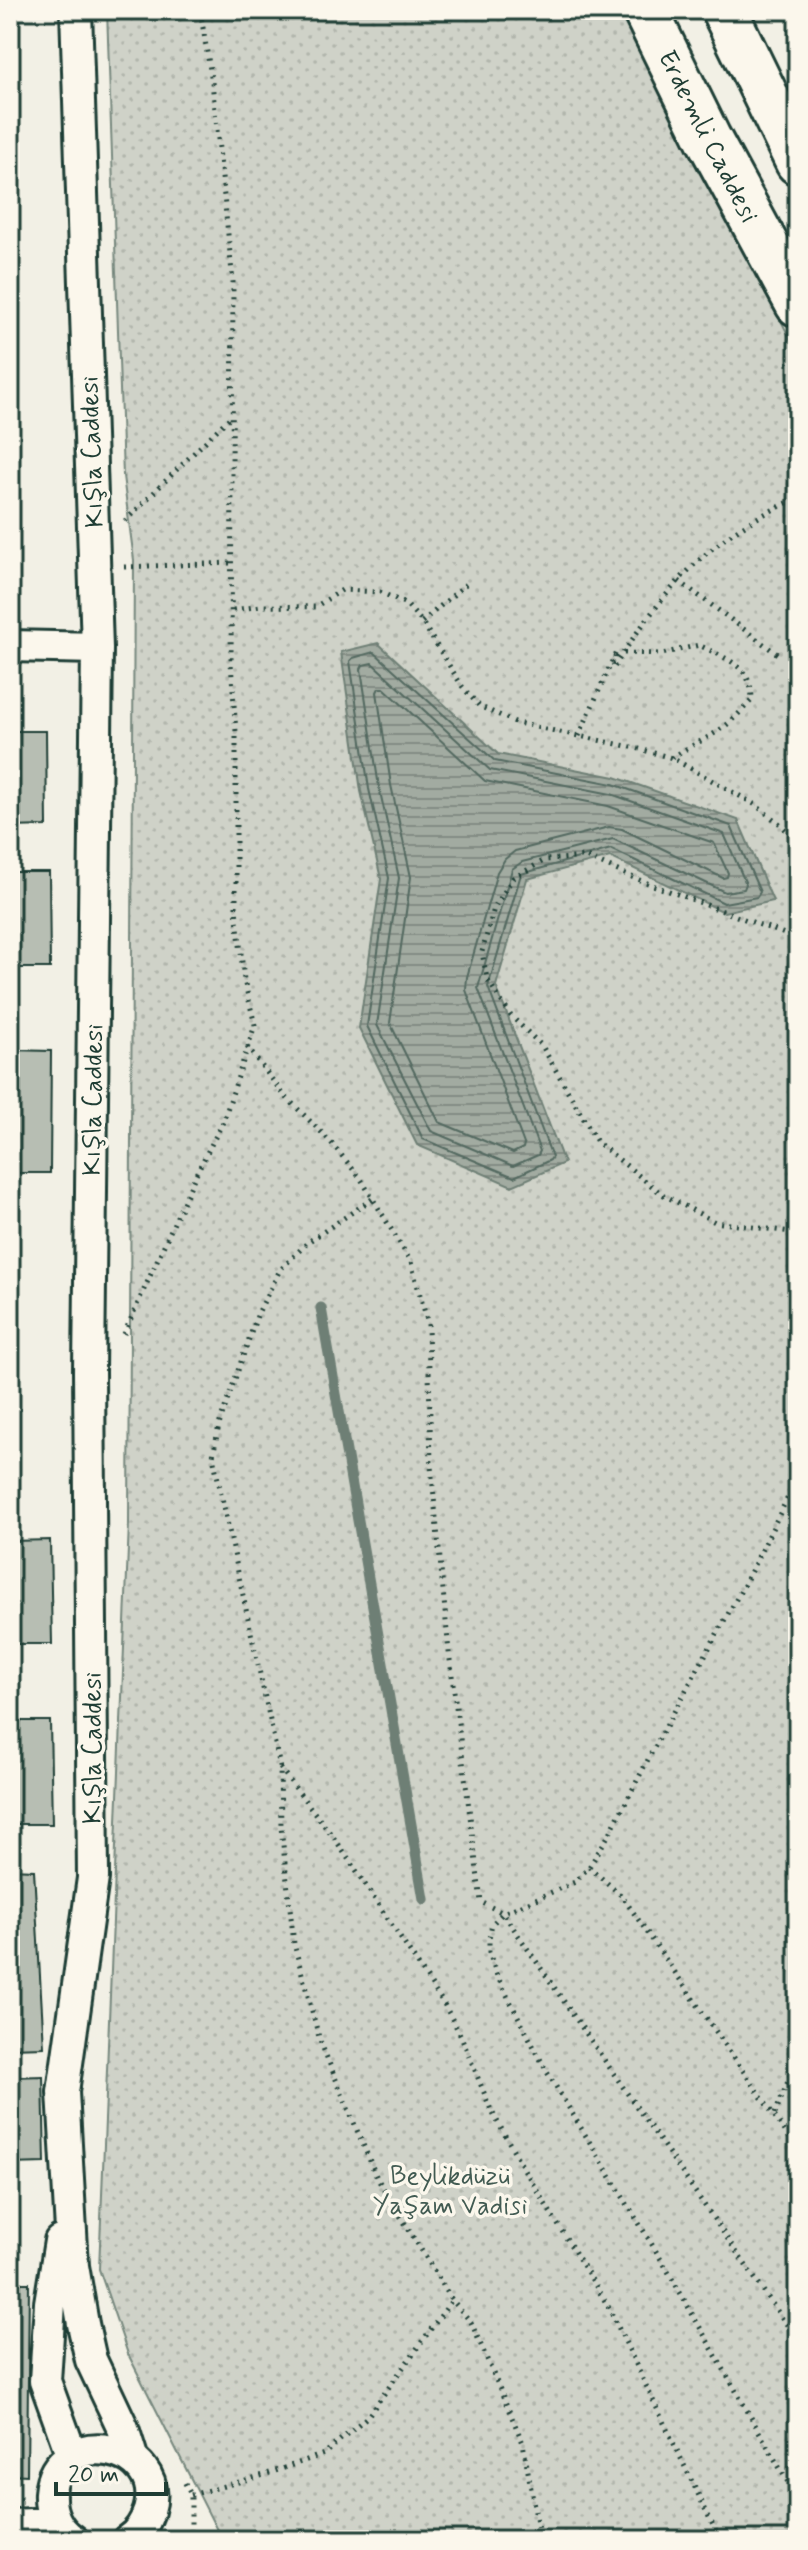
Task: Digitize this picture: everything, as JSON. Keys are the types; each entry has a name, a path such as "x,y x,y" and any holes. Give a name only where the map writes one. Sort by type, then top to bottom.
{"main road":[{"name":"Erdemli Caddesi","path":"645,10 708,138 798,304"},
{"path":"724,10 795,146"}],"street":[{"name":"Kışla Caddesi","path":"68,2187 63,2092 93,1878 89,1372 97,648 76,10"},
{"path":"10,646 97,648"},
{"path":"68,2187 50,2303 45,2381 72,2456"},
{"path":"68,2187 73,2266 91,2360 123,2428 133,2460"},
{"path":"65,2532 50,2507 50,2490 55,2476 72,2456 90,2449 106,2448 133,2460 145,2474 151,2490 150,2507 139,2535"},
{"path":"10,2525 65,2532"}],"path":[{"path":"119,1346 196,1174 223,1122 255,1025 244,980 236,909 236,732 231,663 233,282 212,82 200,10"},
{"path":"123,524 232,415"},
{"path":"616,652 613,669 632,638 679,581 721,541 798,498"},
{"path":"111,567 231,563"},
{"path":"679,581 780,656"},
{"path":"422,622 467,583"},
{"path":"233,610 261,606 315,607 342,590 380,592 406,604 422,622 462,686 479,706 517,723 672,758 754,804 798,843"},
{"path":"616,652 662,654 699,645 738,664 752,684 752,700 734,718 716,733 689,745 672,758"},
{"path":"579,736 616,652"},
{"path":"798,939 586,857 545,860 513,878 494,908 482,952 487,979 511,1016 542,1046 597,1142 662,1194 715,1222 798,1233"},
{"path":"247,1047 284,1095 329,1140 361,1179 411,1262 428,1324 431,1466 449,1652 481,1902 503,1913 798,2341"},
{"path":"372,1199 308,1242 280,1270 258,1313 219,1425 213,1456 280,1767 281,1827 294,1944 320,2041 377,2178 452,2300 471,2322 523,2443 540,2540"},
{"path":"798,1477 744,1585 589,1867 575,1882 503,1913 492,1924 489,1938 489,1952 497,1976 547,2072 665,2266 798,2500"},
{"path":"280,1767 337,1842 444,2004 461,2036 491,2110 608,2306 720,2540"},
{"path":"589,1867 622,1896 798,2150"},
{"path":"774,2115 798,2056"},
{"path":"191,2495 324,2454 368,2416 452,2300"},
{"path":"789,2483 798,2477"}],"green space":[{"name":"Beylikdüzü Yaşam Vadisi","path":"107,10 623,10 798,354 798,2540 222,2540 128,2354 99,2269 129,1523 134,560 123,476"}],"water":[{"path":"378,643 498,754 615,777 738,820 773,901 724,912 610,857 527,879 496,986 564,1163 512,1186 417,1145 359,1028 381,879 361,791 341,652"}],"building":[{"path":"10,731 46,731 47,826 10,827"},
{"path":"10,872 49,872 50,968 10,968"},
{"path":"10,1050 51,1051 50,1173 10,1173"},
{"path":"50,1540 52,1644 10,1644 10,1541"},
{"path":"10,1721 50,1721 52,1824 10,1824"},
{"path":"10,1869 34,1870 44,2047 10,2048"},
{"path":"43,2076 45,2163 10,2164 10,2077"},
{"path":"10,2283 29,2283 27,2475 10,2474"}],"waterway":[{"path":"321,1308 424,1899"}]}
